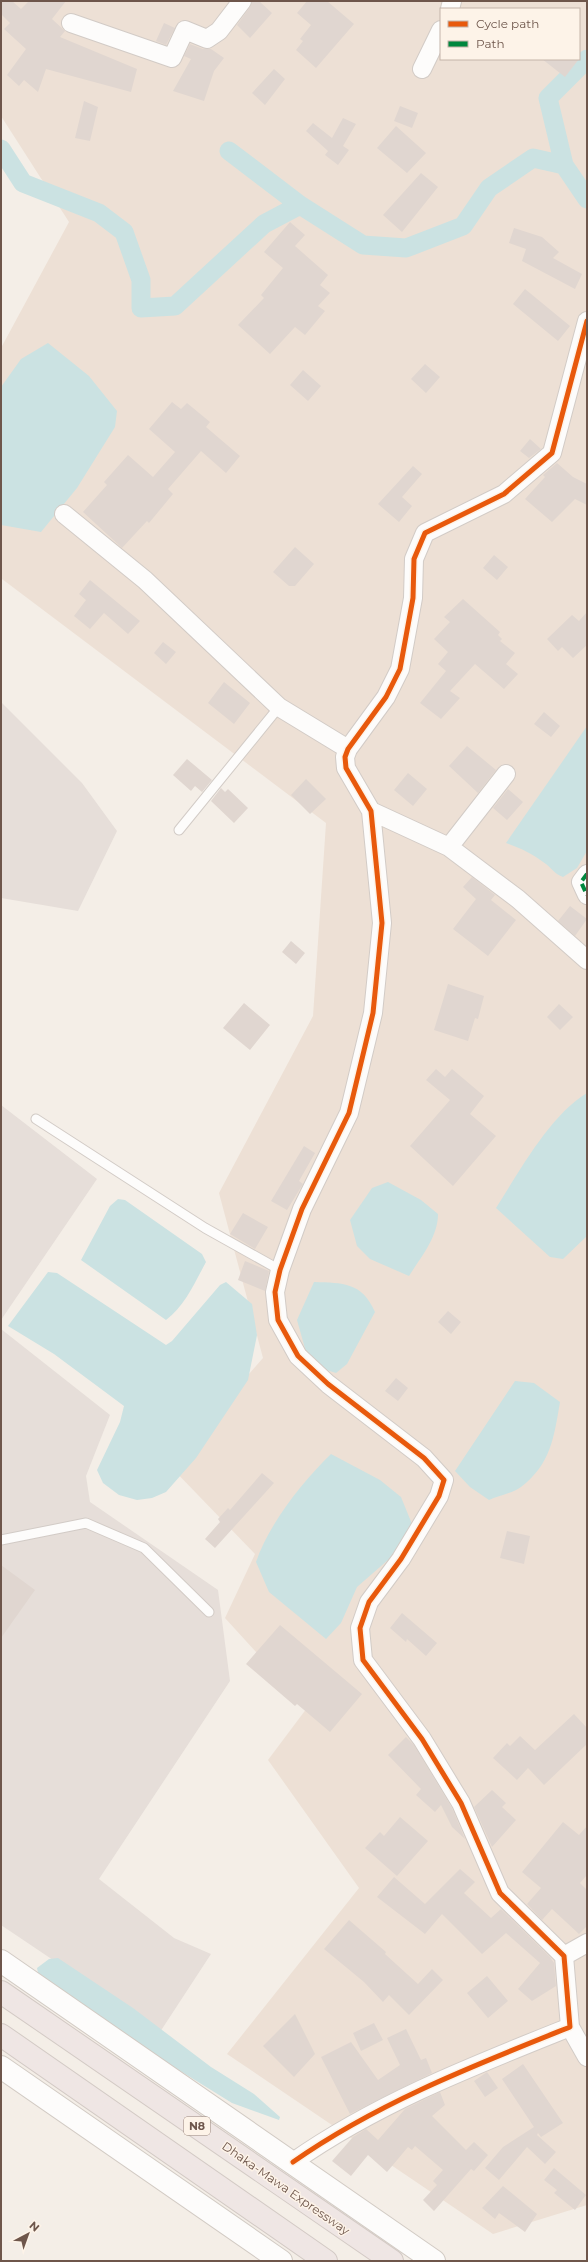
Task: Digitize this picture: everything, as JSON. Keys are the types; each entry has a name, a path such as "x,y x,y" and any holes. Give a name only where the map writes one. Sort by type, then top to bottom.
{"highway":[{"name":"Dhaka-Mawa Expressway","path":"1,1992 392,2261"},
{"path":"1,2035 326,2261"}],"street":[{"path":"70,23 172,58 185,30 207,39 219,31 242,1"},
{"path":"422,69 440,32"},
{"path":"587,321 552,453 504,494 425,533 414,559 413,598 400,669 386,697 348,749 345,757 346,768 371,811 382,923 373,1012 349,1113 302,1209 280,1270 275,1292 278,1320 298,1356 328,1384 424,1458 444,1480 439,1496 401,1560 368,1602 360,1628 363,1660 422,1739 461,1803 500,1893 564,1956 570,2027 587,2057"},
{"path":"64,514 145,580 279,707 348,749"},
{"path":"449,847 506,774"},
{"path":"371,811 449,847 518,899 587,960"},
{"path":"587,874 580,882 587,895"},
{"path":"564,1956 587,1943"},
{"path":"1,1961 293,2162 429,2258"},
{"path":"293,2162 327,2138 458,2071 570,2027"},
{"path":"1,2067 281,2261"}],"lane":[{"path":"179,830 279,707"},
{"path":"36,1119 205,1228 280,1270"},
{"path":"1,1540 86,1524 144,1548 209,1612"}],"shaded area":[{"path":"1,1 587,1 587,2205 493,2234 227,2054 359,1888 268,1760 307,1708 225,1618 255,1554 169,1465 263,1358 219,1193 313,1016 326,823 2,579 1,580 1,348 69,222 1,116"},
{"path":"1,702 82,783 117,831 78,911 1,898"},
{"path":"1,1105 97,1179 1,1320"},
{"path":"1,1329 110,1415 86,1476 90,1502 218,1590 230,1681 99,1879 174,1938 211,1954 160,2032 1,1925"}],"water":[{"path":"48,343 89,376 117,411 115,427 77,488 41,532 1,525 1,387 21,359"},
{"path":"587,726 587,851 577,868 563,877 532,854 506,843"},
{"path":"587,1093 587,1236 563,1259 550,1257 496,1208 536,1145 560,1115"},
{"path":"388,1182 421,1200 438,1214 432,1239 409,1276 370,1259 357,1246 350,1220 372,1188"},
{"path":"118,1199 125,1200 202,1254 206,1262 184,1301 166,1320 81,1260 110,1206"},
{"path":"48,1272 57,1273 166,1345 172,1341 220,1285 226,1282 252,1304 257,1335 248,1380 196,1458 166,1492 152,1498 137,1500 119,1495 103,1483 97,1470 120,1422 124,1406 54,1354 8,1326"},
{"path":"314,1282 343,1284 350,1286 364,1295 370,1302 375,1312 347,1364 336,1373 320,1368 306,1352 297,1320"},
{"path":"515,1381 534,1383 560,1402 556,1427 550,1449 539,1469 531,1478 518,1489 489,1500 470,1487 455,1471"},
{"path":"331,1454 380,1480 401,1497 414,1529 396,1553 357,1587 341,1623 326,1639 269,1592 256,1562 269,1533 288,1504 309,1477"},
{"path":"58,1958 133,2008 211,2067 254,2094 280,2117 279,2120 232,2103 161,2059 38,1973 37,1968 49,1959"}],"building":[{"path":"1,1 12,1 21,9 29,1 66,1 52,19 65,31 60,37 137,69 131,92 46,69 38,92 24,80 19,86 7,75 26,49 4,29 10,23 1,14"},
{"path":"252,1 259,1 272,13 250,38 237,25 250,7"},
{"path":"307,1 327,1 354,24 316,68 296,50 303,41 300,39 311,25 297,13"},
{"path":"164,23 175,28 166,45 156,41"},
{"path":"190,44 203,49 211,49 224,58 214,71 204,101 173,91 191,59 184,56"},
{"path":"543,60 578,60 565,77"},
{"path":"274,69 285,79 265,105 252,93"},
{"path":"84,101 98,107 90,141 75,138"},
{"path":"400,106 418,113 412,128 394,121"},
{"path":"343,118 356,124 343,146 349,150 338,165 325,155 328,151 306,131 313,123 332,138"},
{"path":"396,126 426,153 407,173 377,148"},
{"path":"421,173 438,187 402,232 383,215"},
{"path":"290,222 305,235 295,246 328,275 320,285 330,293 318,306 325,311 305,335 295,327 270,354 238,325 264,298 261,295 283,268 264,252"},
{"path":"514,228 542,237 559,252 553,258 582,274 575,289 522,261 526,249 509,243"},
{"path":"525,289 570,326 558,341 513,304"},
{"path":"425,364 440,377 426,393 411,379"},
{"path":"303,370 321,386 308,401 290,385"},
{"path":"172,402 181,409 187,403 210,422 206,427 240,456 226,473 201,451 168,489 173,494 149,523 147,521 122,548 83,512 107,485 104,482 128,455 153,477 175,452 149,429"},
{"path":"530,439 541,449 529,458 520,451"},
{"path":"557,463 573,477 587,484 587,505 575,499 552,522 525,499 545,477 543,475"},
{"path":"413,466 422,474 402,497 412,506 399,522 378,504"},
{"path":"295,547 314,564 295,586 289,586 273,572"},
{"path":"494,555 508,567 497,580 483,568"},
{"path":"90,580 140,621 128,634 104,613 90,629 74,616 86,600 79,594"},
{"path":"463,599 500,632 498,635 502,639 500,641 515,653 506,664 518,674 504,689 475,664 450,691 460,698 441,719 420,703 446,671 438,664 448,652 434,639 450,622 444,617"},
{"path":"587,612 587,645 573,658 562,647 558,651 547,639 572,615 579,621"},
{"path":"163,642 176,652 166,664 154,653"},
{"path":"224,682 250,703 234,724 208,703"},
{"path":"544,712 560,726 551,737 534,724"},
{"path":"467,746 496,770 478,793 449,766"},
{"path":"187,759 212,780 202,792 195,786 191,791 173,775"},
{"path":"408,773 427,789 413,806 394,790"},
{"path":"306,779 326,799 310,814 291,795"},
{"path":"221,788 225,792 228,789 248,808 234,823 211,801"},
{"path":"508,789 523,802 507,820 493,808"},
{"path":"472,877 495,895 491,900 516,920 488,956 453,929 476,899 463,887"},
{"path":"570,906 587,919 575,936 558,921"},
{"path":"291,941 305,953 296,964 282,952"},
{"path":"448,984 484,996 478,1019 475,1018 468,1041 434,1030"},
{"path":"244,1003 270,1025 250,1050 223,1028"},
{"path":"559,1004 573,1017 560,1030 547,1017"},
{"path":"436,1069 445,1077 452,1069 484,1096 470,1114 496,1136 453,1186 410,1146 450,1100 426,1080"},
{"path":"304,1146 315,1153 299,1181 303,1184 287,1210 271,1201"},
{"path":"243,1213 268,1227 255,1249 230,1234"},
{"path":"245,1261 269,1271 265,1291 238,1280"},
{"path":"448,1311 461,1322 451,1334 438,1322"},
{"path":"396,1378 408,1388 398,1401 385,1391"},
{"path":"262,1473 274,1483 215,1548 205,1539 220,1522 218,1519 228,1508 230,1510"},
{"path":"507,1531 530,1536 524,1564 500,1558"},
{"path":"1,1565 35,1590 1,1638"},
{"path":"402,1613 437,1643 426,1656 407,1639 406,1642 390,1628"},
{"path":"280,1625 362,1694 330,1732 297,1704 295,1706 246,1664"},
{"path":"574,1714 587,1728 587,1744 544,1785 528,1768 517,1780 493,1758 507,1743 510,1746 520,1736 535,1750"},
{"path":"406,1737 414,1745 452,1808 465,1839 452,1827 441,1805 435,1812 416,1795 421,1789 388,1755"},
{"path":"492,1790 506,1803 502,1807 516,1820 492,1847 474,1807"},
{"path":"400,1817 428,1841 397,1876 365,1848 380,1832 384,1836"},
{"path":"563,1822 579,1835 587,1826 587,1875 580,1883 587,1890 587,1926 579,1934 552,1909 542,1920 527,1904 541,1888 522,1872"},
{"path":"460,1869 475,1882 464,1893 491,1918 501,1909 550,1957 554,1963 556,1986 532,2001 518,1989 540,1963 506,1933 482,1954 442,1914 425,1934 377,1897 394,1877 425,1904"},
{"path":"349,1920 386,1952 385,1954 418,1984 432,1969 443,1980 409,2015 389,1995 383,2002 364,1982 324,1949"},
{"path":"487,1976 508,2001 488,2018 467,1993"},
{"path":"295,2014 315,2054 294,2077 263,2046"},
{"path":"374,2023 383,2040 361,2051 353,2033"},
{"path":"406,2029 421,2060 426,2058 432,2073 350,2114 321,2057 351,2042 378,2080 400,2065 387,2038"},
{"path":"523,2064 563,2123 541,2137 538,2133 537,2135 556,2152 545,2164 527,2147 499,2180 485,2168 503,2147 534,2127 502,2079"},
{"path":"487,2072 498,2088 485,2097 474,2081"},
{"path":"440,2092 445,2105 432,2116 466,2150 474,2142 488,2155 474,2171 471,2169 434,2211 423,2200 437,2185 433,2181 443,2170 415,2146 412,2150 408,2147 387,2172 368,2155 351,2176 332,2161 353,2137 366,2129 378,2140 405,2109"},
{"path":"554,2168 586,2195 575,2210 554,2193 557,2190 544,2180"},
{"path":"503,2186 537,2214 525,2232 499,2213 495,2219 482,2208"}],"waterway":[{"path":"587,59 548,98 564,165 587,199"},
{"path":"1,149 23,183 99,213 124,232 141,280 141,308 175,306 264,224 300,205"},
{"path":"229,151 300,205 363,245 406,248 463,226 489,188 533,158 564,165"}],"marked path":[{"path":"587,874 581,882 587,895"}],"cycle path":[{"path":"293,2162 358,2121 393,2103 463,2071 570,2027 564,1956 500,1893 461,1803 422,1739 363,1660 360,1628 369,1602 401,1559 439,1496 444,1480 424,1458 328,1384 298,1356 278,1320 275,1292 280,1270 302,1209 349,1113 373,1013 382,923 371,811 346,768 345,757 348,749 386,697 400,669 413,598 414,559 425,533 504,494 552,453 587,321"}]}
